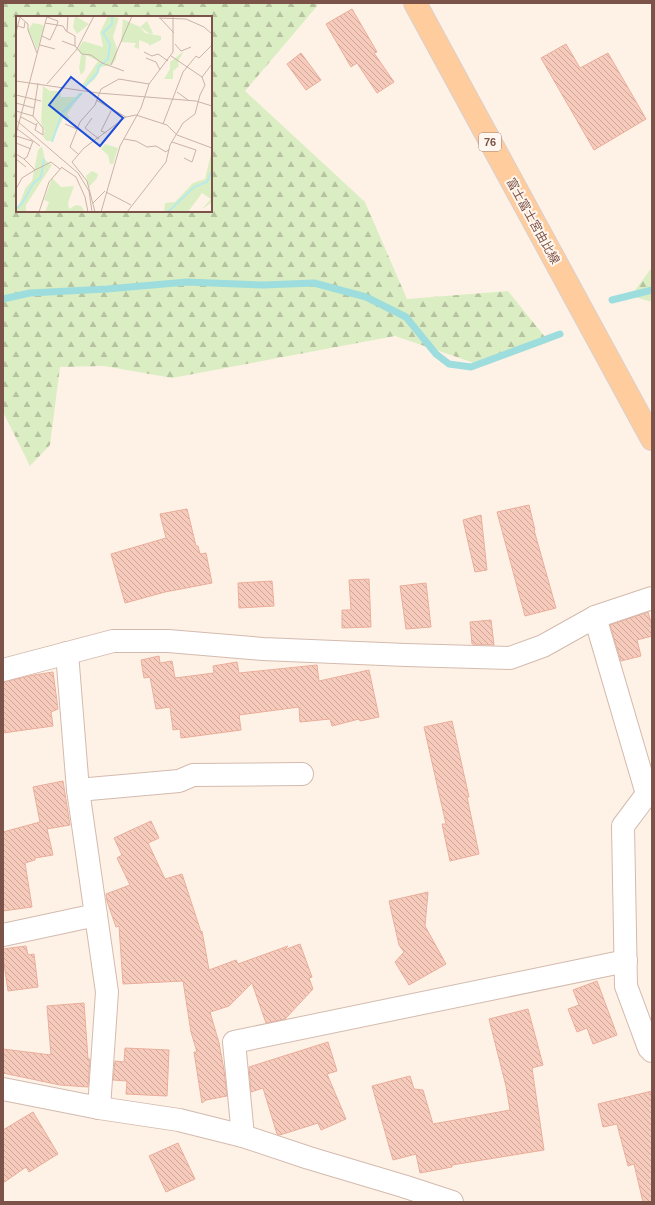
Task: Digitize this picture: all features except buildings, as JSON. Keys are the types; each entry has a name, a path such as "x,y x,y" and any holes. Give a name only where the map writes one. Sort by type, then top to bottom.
{"main road":[{"name":"富士富士宮由比線","path":"415,3 652,439"}],"street":[{"path":"3,670 114,641 168,641 263,649 510,658 543,646 596,617 652,598"},
{"path":"596,617 647,794 623,826 626,986 649,1048 652,1050"},
{"path":"67,653 78,790 107,992 99,1108"},
{"path":"78,790 179,781 193,775 302,774"},
{"path":"3,935 96,915"},
{"path":"243,1136 234,1042 626,961"},
{"path":"3,1089 99,1108 179,1120 243,1136 452,1202"}],"green space":[{"path":"3,3 317,3 318,5 245,91 365,202 407,299 508,291 549,342 483,366 395,336 172,378 104,366 60,367 50,445 30,466 3,412"},
{"path":"652,267 652,302 631,296"}],"waterway":[{"path":"3,299 30,293 107,289 187,282 263,285 314,283 366,297 406,317 436,354 449,364 471,367 560,334"},
{"path":"612,300 652,290"}]}
